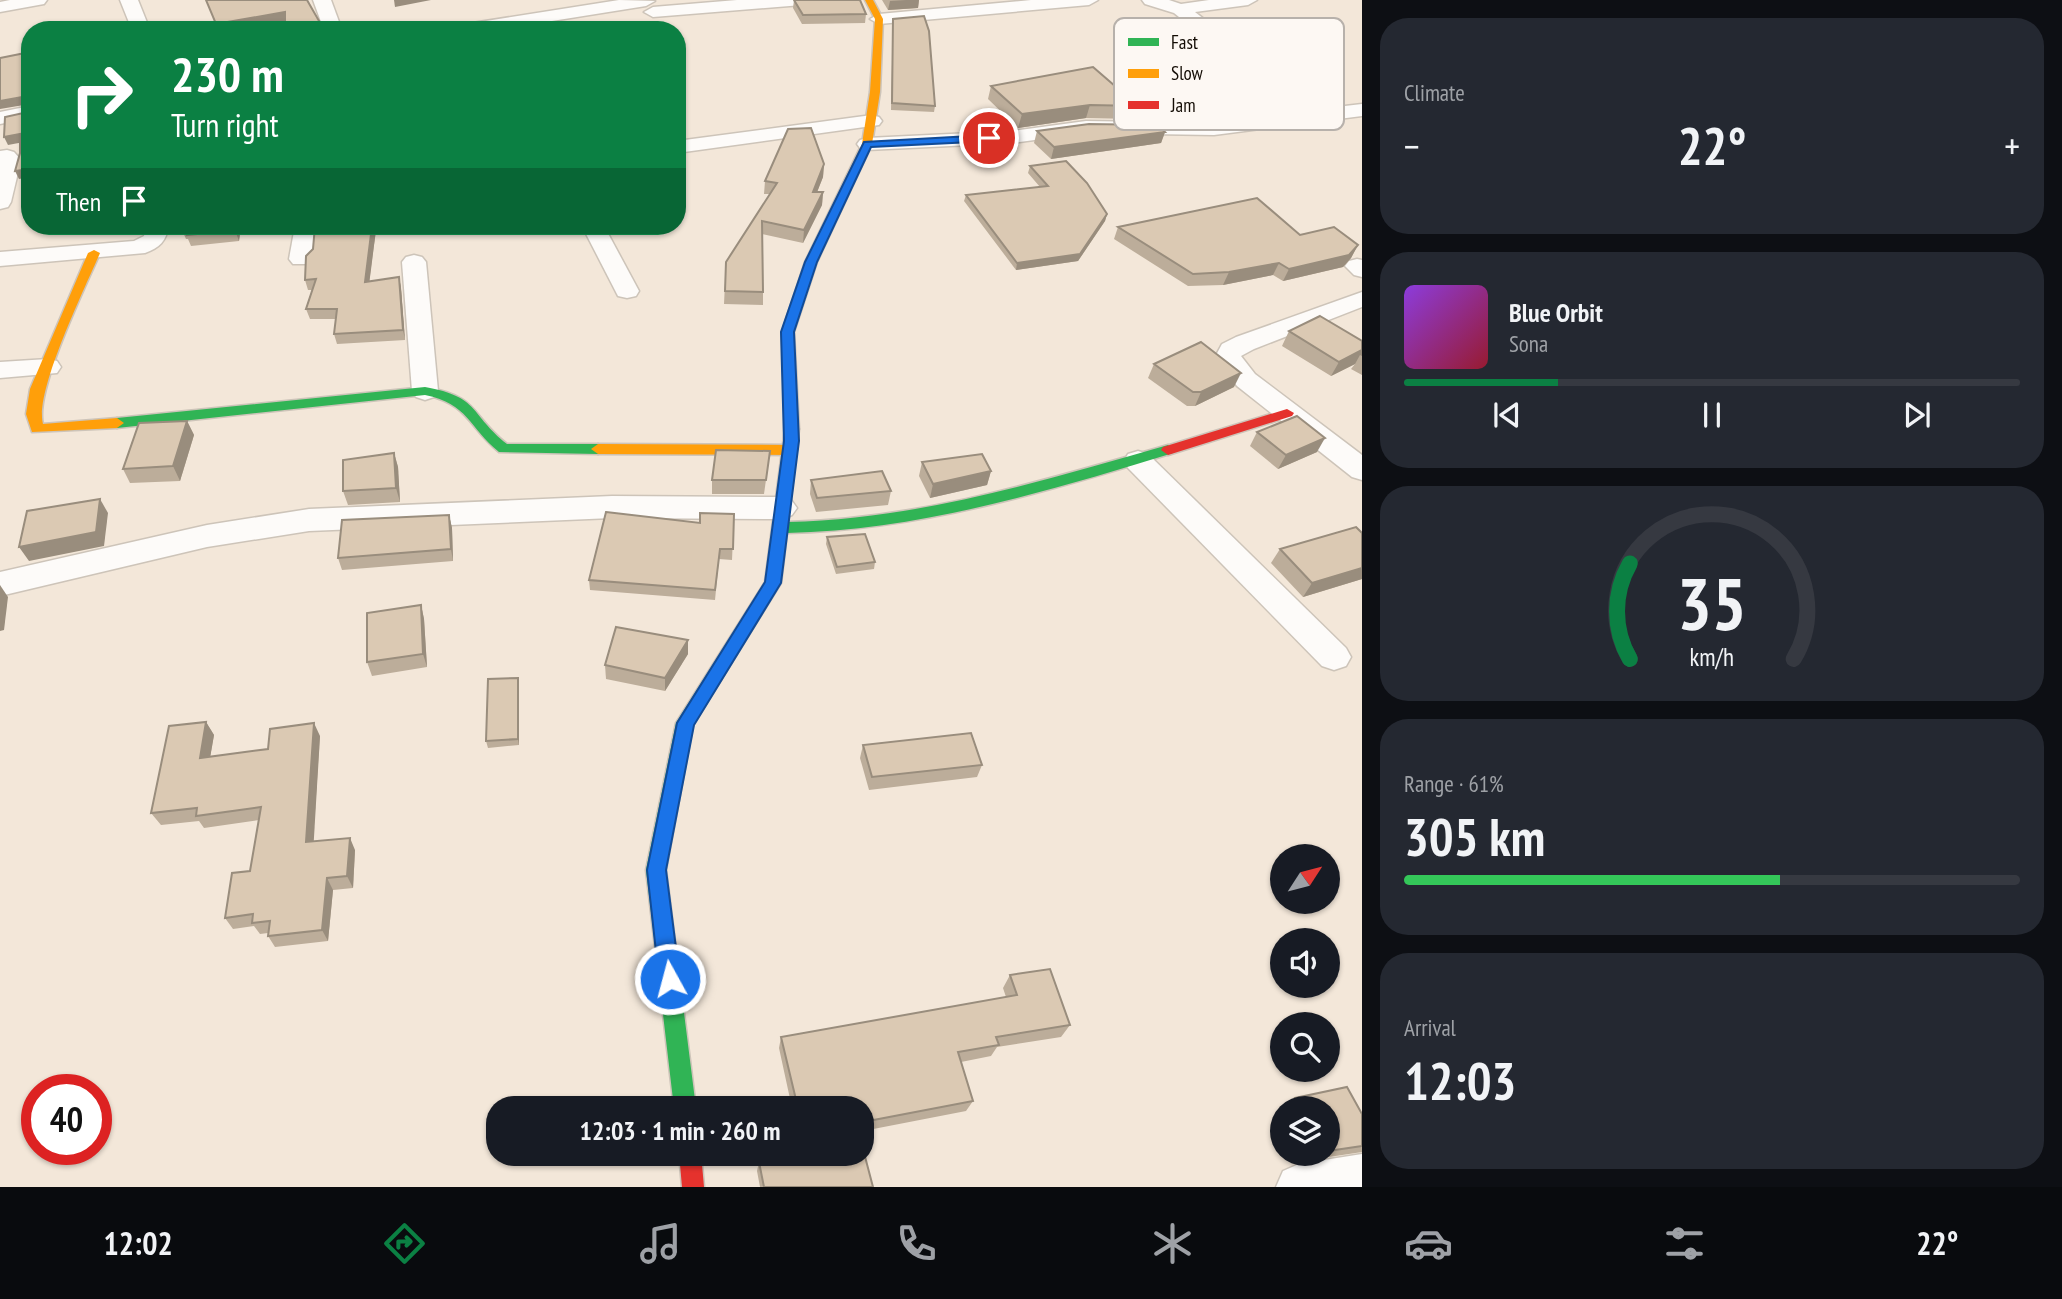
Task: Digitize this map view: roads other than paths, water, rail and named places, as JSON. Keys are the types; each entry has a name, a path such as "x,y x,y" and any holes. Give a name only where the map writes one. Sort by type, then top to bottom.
{"street":[{"path":"0,7 38,0"},
{"path":"129,0 137,21"},
{"path":"322,0 330,21"},
{"path":"516,21 648,5 802,0"},
{"path":"684,1096 656,870 685,723 773,583 790,450 788,332 811,262 867,144 872,121 879,19 869,0"},
{"path":"879,19 1089,0"},
{"path":"1151,0 1180,9 1191,18"},
{"path":"1180,9 1248,0"},
{"path":"648,5 658,21"},
{"path":"560,14 565,21"},
{"path":"1344,112 1362,110"},
{"path":"0,118 21,114"},
{"path":"686,146 872,121"},
{"path":"867,144 1013,137 1086,127 1114,127"},
{"path":"0,157 7,156 10,160 0,202"},
{"path":"0,259 94,253 147,245 156,235"},
{"path":"301,259 305,235"},
{"path":"598,235 628,291"},
{"path":"94,253 37,389 33,424 37,429 45,431 445,391 461,398 471,408 491,443 504,449 790,450"},
{"path":"414,262 425,391"},
{"path":"1362,299 1231,350 1228,357 1231,365 1246,380 1362,470"},
{"path":"0,370 48,367"},
{"path":"0,584 206,536 309,520 612,507 781,518 822,530 953,510 1138,461 1287,413"},
{"path":"1138,461 1334,657"},
{"path":"691,1166 693,1187"},
{"path":"1299,1187 1362,1177"}]}
